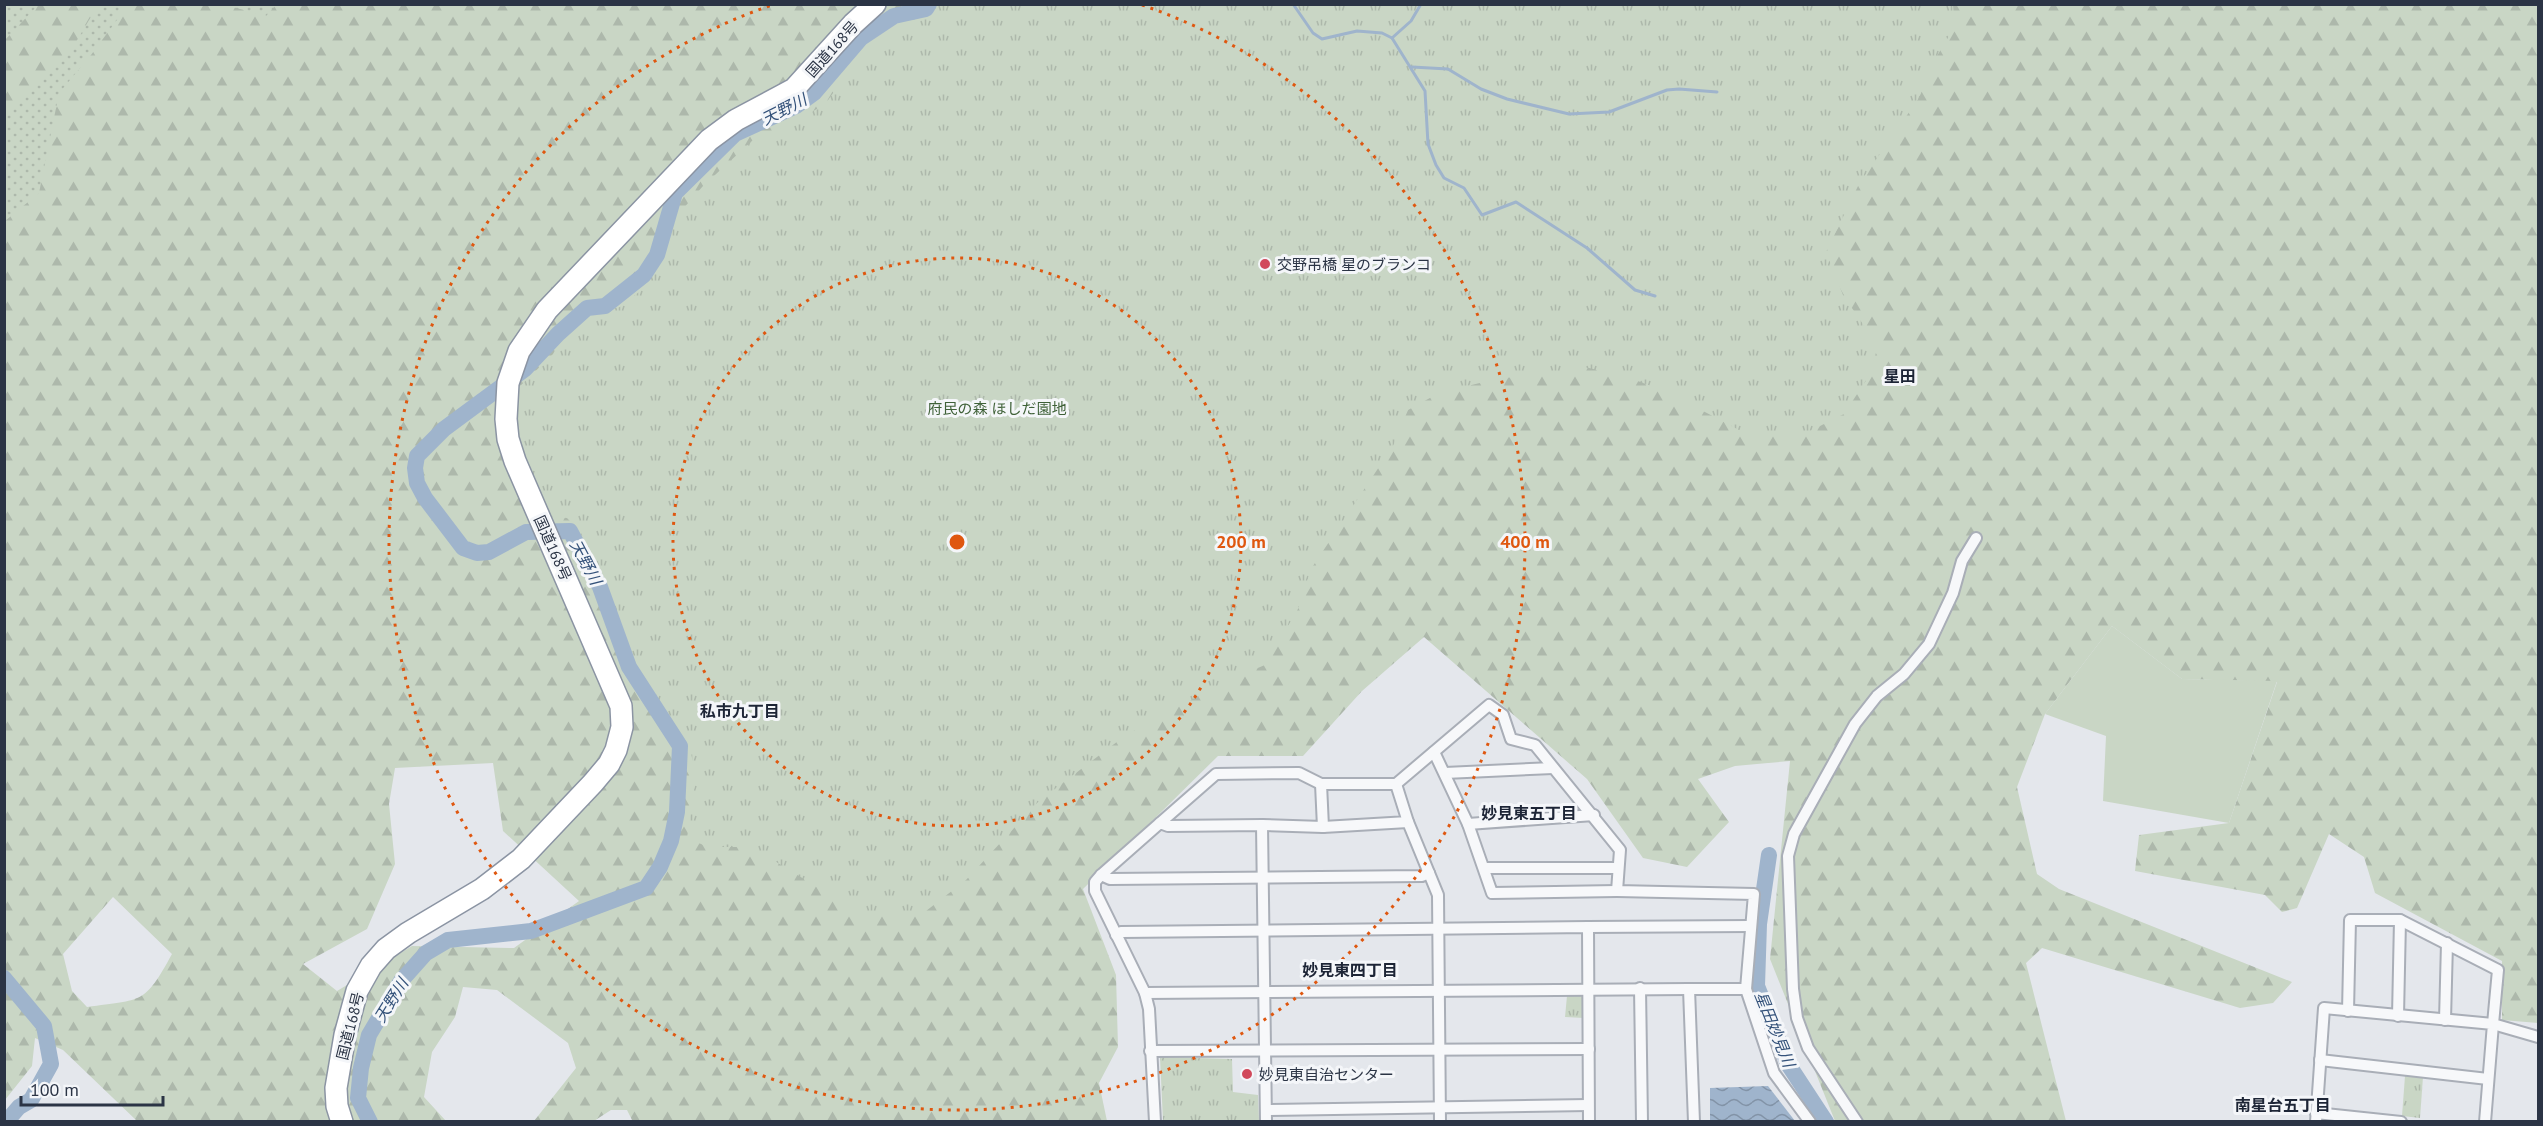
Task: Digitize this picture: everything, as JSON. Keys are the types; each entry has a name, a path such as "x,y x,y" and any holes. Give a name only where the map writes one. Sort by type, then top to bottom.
{"highway":[{"name":"国道168号","path":"342,1122 337,1106 336,1088 345,1035 357,991 371,966 386,949 408,933 482,889 521,859 609,764 616,750 622,727 621,706 508,439 505,410 510,370 519,351 547,310 709,140 736,120 794,90 853,24 875,4"}],"street":[{"path":"1857,1122 1808,1048 1797,1018 1792,989 1788,856 1794,834 1855,724 1877,696 1904,674 1929,644 1953,593 1962,561 1976,538"},
{"path":"1155,1122 1149,1009 1145,993 1095,891 1095,882 1101,874 1216,774 1299,773 1321,783 1396,784 1489,705 1503,715 1511,739 1535,745 1552,768 1594,814 1620,850 1617,891"},
{"path":"1434,752 1468,824 1492,893 1617,891 1754,894 1746,989 1774,1073 1810,1122"},
{"path":"1445,773 1552,768"},
{"path":"1321,783 1323,827"},
{"path":"1396,784 1408,822 1438,895 1440,1122"},
{"path":"1468,824 1594,814"},
{"path":"1160,823 1168,826 1323,827 1408,822"},
{"path":"1262,825 1266,1122"},
{"path":"1485,868 1618,868"},
{"path":"1101,874 1110,879 1422,876 1429,873"},
{"path":"2348,1011 2350,920 2400,920 2498,970 2485,1122"},
{"path":"2398,1016 2400,920"},
{"path":"1116,935 1121,932 1751,926"},
{"path":"1588,927 1589,1122"},
{"path":"2445,1020 2447,943"},
{"path":"1145,993 1590,988 1746,989"},
{"path":"1640,988 1642,1122"},
{"path":"1689,989 1694,1122"},
{"path":"2401,1122 2316,1117 2325,1008 2493,1024 2538,1037"},
{"path":"1150,1050 1588,1049"},
{"path":"2320,1060 2488,1079"},
{"path":"1266,1110 1588,1105"}],"green space":[{"path":"277,4 2538,5 2538,1023 2502,1020 2502,961 2375,893 2364,857 2329,834 2297,908 2282,912 2265,895 2135,871 2139,835 2229,823 2277,682 2182,679 2112,626 2045,714 2017,787 2037,874 2059,889 2292,982 2273,1003 2240,1008 2042,948 2026,963 2066,1121 1835,1121 1770,959 1790,761 1735,766 1698,779 1729,822 1687,867 1643,858 1587,779 1424,637 1362,691 1303,756 1218,756 1083,889 1116,975 1118,1047 1099,1083 1107,1121 633,1122 627,1110 611,1110 594,1121 534,1121 576,1068 568,1043 497,990 463,987 455,1017 432,1052 424,1097 446,1121 137,1121 63,1050 35,1038 32,1066 5,1100 5,221 39,193 59,93 128,5 225,5 266,16","holes":["493,763 503,831 579,901 514,948 412,946 337,991 303,964 367,929 395,864 389,804 395,768","113,897 172,954 155,983 140,997 120,1003 87,1007 72,991 63,954"]},
{"path":"5,5 292,5 45,208 5,259"},
{"path":"38,5 98,5 70,52 5,118 5,40"},
{"name":"府民の森 ほしだ園地","path":"940,5 1953,5 1955,26 1934,61 1919,98 1859,184 1826,252 1843,295 1878,346 1869,376 1844,414 1802,435 1739,430 1669,393 1630,378 1589,368 1496,379 1439,393 1408,410 1393,446 1311,569 1298,609 1265,665 1226,681 1126,735 1039,801 966,880 926,911 856,911 752,847 708,847 687,838 696,777 691,753 632,660 599,570 581,533 567,518 547,516 517,438 515,391 553,354 566,331 592,313 620,307 639,292 667,244 675,218 703,186 753,140 804,117 826,103 858,58 874,42 904,23 927,15"},
{"path":"2112,626 2182,679 2277,681 2229,823 2103,801 2106,736 2045,714"},
{"path":"1585,995 1584,1018 1565,1017 1567,996"},
{"path":"1160,1057 1232,1059 1233,1092 1258,1095 1259,1121 1163,1121"},
{"path":"2405,1076 2423,1077 2420,1118 2402,1116"}],"water":[{"path":"1768,1086 1795,1121 1710,1121 1710,1088"}],"waterway":[{"name":"天野川","path":"370,1122 358,1098 361,1068 369,1035 401,981 426,953 448,940 531,931 646,888 660,867 671,841 677,812 680,746 629,667 600,587 570,531 526,532 489,552 477,553 463,548 425,498 417,483 415,468 417,456 444,429 525,369 558,334 587,308 605,306 644,275 657,255 675,193 735,134 796,106 814,93 861,38 894,16 926,9 929,4"},
{"path":"1293,4 1313,33 1322,39 1357,31 1382,33 1392,38 1425,91 1428,144 1436,165 1444,178 1464,188 1482,215 1516,202 1587,248 1635,290 1655,296"},
{"path":"1392,38 1411,21 1421,4"},
{"path":"1412,67 1448,69 1481,89 1507,99 1569,114 1609,112 1667,90 1717,92"},
{"name":"星田妙見川","path":"1769,855 1759,924 1757,986 1788,1064 1826,1122"},
{"path":"4,978 44,1026 51,1064 31,1100 19,1107 6,1122"}],"place":[{"name":"交野吊橋 星のブランコ","path":"1265,264"},
{"name":"妙見東自治センター","path":"1247,1074"}],"district":[{"name":"星田","path":"1900,376"},
{"name":"私市九丁目","path":"740,711"},
{"name":"妙見東五丁目","path":"1529,813"},
{"name":"妙見東四丁目","path":"1350,970"},
{"name":"南星台五丁目","path":"2283,1105"}]}
